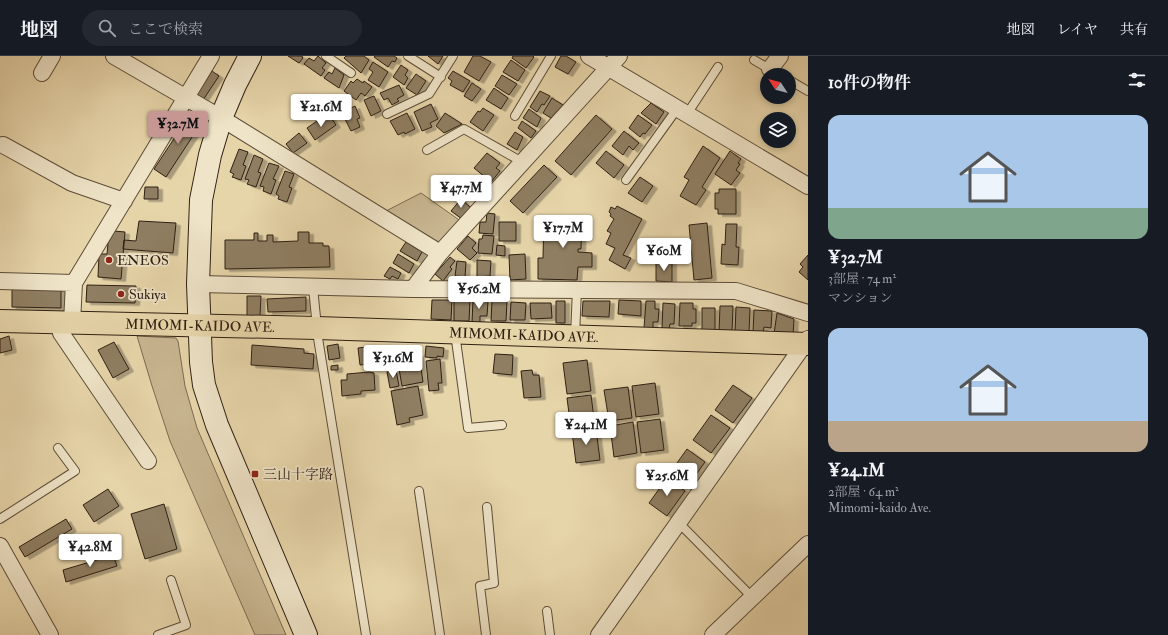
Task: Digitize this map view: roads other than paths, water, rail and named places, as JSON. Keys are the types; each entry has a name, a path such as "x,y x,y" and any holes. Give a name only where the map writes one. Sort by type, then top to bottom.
{"main road":[{"name":"MIMOMI-KAIDO AVE.","path":"0,321 317,328 575,337 806,342"}],"street":[{"path":"42,73 52,56"},
{"path":"114,56 221,118 440,253"},
{"path":"148,461 61,333 65,323 74,283 211,56"},
{"path":"250,56 235,85 221,118 210,155 201,200 198,284 198,325 201,362 209,406 306,635"},
{"path":"589,56 614,62 682,111 808,186"},
{"path":"776,68 780,56"},
{"path":"413,289 440,253 524,163 614,62"},
{"path":"3,145 72,183 124,201"},
{"path":"0,270 18,281"},
{"path":"0,281 74,283"},
{"path":"198,284 413,289 736,291 808,313"},
{"path":"599,635 806,342"},
{"path":"713,635 808,544"},
{"path":"0,546 50,635"}],"lane":[{"path":"326,56 351,72"},
{"path":"408,56 441,77"},
{"path":"387,114 429,94 454,56"},
{"path":"515,116 551,56"},
{"path":"754,60 768,68"},
{"path":"626,180 718,67"},
{"path":"796,84 808,90"},
{"path":"427,150 464,129 524,163"},
{"path":"313,287 317,328 366,635"},
{"path":"575,337 577,289"},
{"path":"455,333 468,428 502,425"},
{"path":"0,519 76,471 58,448"},
{"path":"419,491 440,635"},
{"path":"486,635 480,586 494,583 487,507"},
{"path":"679,523 752,597"},
{"path":"158,635 186,625 171,580"},
{"path":"547,611 550,635"}],"place":[{"name":"ENEOS","path":"109,260"},
{"name":"Sukiya","path":"121,294"},
{"name":"三山十字路","path":"255,474"}]}
